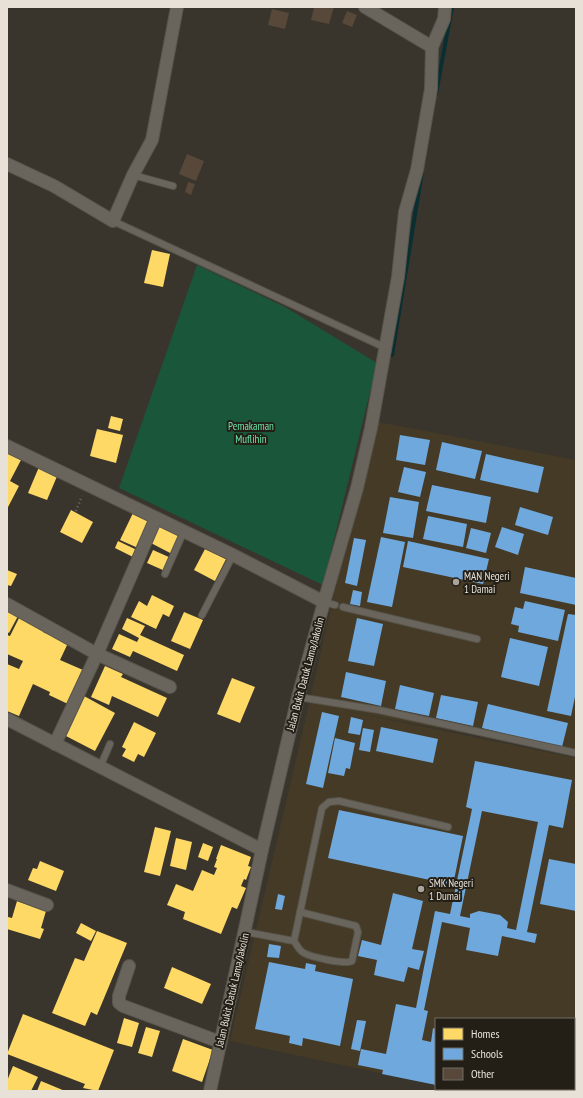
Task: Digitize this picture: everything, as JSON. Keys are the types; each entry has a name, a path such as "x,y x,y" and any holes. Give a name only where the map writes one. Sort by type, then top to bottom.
{"street":[{"path":"7,164 54,186 113,221 133,175 152,140 177,7"},
{"path":"365,7 432,47"},
{"path":"329,604 357,488 386,348 398,277 405,212 417,170 431,89 432,47 444,19 445,7"},
{"name":"Jalan Bukit Datuk Lama/Jakolin","path":"7,446 233,555 329,604 298,697 262,850 246,932 210,1091"},
{"path":"54,744 97,654 156,518"},
{"path":"7,604 97,654 170,687"},
{"path":"7,719 262,850"},
{"path":"7,890 47,905"},
{"path":"129,966 119,996 119,1003 123,1006 220,1042"}],"lane":[{"path":"133,175 172,186"},
{"path":"113,221 386,348"},
{"path":"166,574 184,531"},
{"path":"202,615 233,555"},
{"path":"343,607 477,639"},
{"path":"298,697 379,710 576,753"},
{"path":"100,767 110,744"},
{"path":"300,912 356,926 358,932 353,957 349,963 306,954 300,950 294,941 300,912 322,808 329,802 339,800 448,827"},
{"path":"246,932 294,941"}],"shaded area":[{"path":"373,421 576,460 576,754 341,710 576,758 576,1091 462,1090 575,1090 575,1018 435,1018 435,1085 230,1041 309,704"}],"green space":[{"name":"Pemakaman Muflihin","path":"197,265 285,307 377,363 323,585 119,488"}],"building: Homes":[{"path":"152,250 170,254 163,287 144,283"},
{"path":"111,416 123,419 120,431 108,428"},
{"path":"97,429 123,435 116,463 90,456"},
{"path":"7,453 21,460 10,481 19,486 7,509"},
{"path":"39,467 58,474 47,500 28,493"},
{"path":"71,510 93,522 82,543 60,532"},
{"path":"133,513 151,522 138,548 120,540"},
{"path":"158,525 181,537 172,554 149,542"},
{"path":"118,541 139,551 135,558 115,548"},
{"path":"205,549 226,559 215,581 194,570"},
{"path":"153,550 171,558 165,571 147,563"},
{"path":"7,570 17,574 11,586 7,585"},
{"path":"152,595 174,606 169,617 163,614 156,629 131,617 139,601 147,606"},
{"path":"7,610 18,616 9,633 7,632"},
{"path":"184,612 203,620 190,649 171,641"},
{"path":"20,616 45,627 43,632 68,643 60,660 83,670 68,704 49,695 50,692 33,684 19,716 7,711 7,664 19,669 23,661 7,654 7,635 10,636"},
{"path":"127,618 145,626 140,635 184,655 177,671 133,651 130,657 112,649 119,634 137,642 139,638 122,629"},
{"path":"105,666 123,674 121,677 167,698 158,717 112,696 109,705 91,697"},
{"path":"232,678 255,687 240,723 217,714"},
{"path":"84,696 115,713 95,751 64,735"},
{"path":"134,722 156,733 144,757 138,754 134,762 122,756 126,749 122,747"},
{"path":"155,827 171,831 160,876 144,872"},
{"path":"176,838 192,842 186,870 170,866"},
{"path":"203,843 213,847 208,861 198,857"},
{"path":"221,845 251,857 248,866 251,867 246,880 244,879 241,886 246,888 237,909 232,907 221,934 183,919 185,912 167,905 176,884 193,891 202,870 214,875 217,868 214,867"},
{"path":"40,861 64,871 56,891 28,880 33,868 37,869"},
{"path":"17,901 46,911 41,928 44,929 40,939 7,929 8,917 12,918"},
{"path":"81,923 96,931 91,941 76,933"},
{"path":"97,931 127,943 97,1015 91,1012 85,1026 52,1013 75,958 84,961"},
{"path":"172,967 211,984 202,1004 164,988"},
{"path":"23,1014 114,1050 98,1091 83,1088 85,1084 7,1054"},
{"path":"124,1018 139,1023 132,1047 117,1043"},
{"path":"146,1027 160,1031 152,1057 138,1053"},
{"path":"183,1039 213,1050 202,1082 172,1071"},
{"path":"13,1066 38,1077 31,1091 7,1091 7,1081"},
{"path":"41,1081 65,1091 37,1091"}],"building: Schools":[{"path":"400,435 430,440 425,465 396,460"},
{"path":"442,442 482,451 475,479 436,470"},
{"path":"486,454 544,467 538,493 480,480"},
{"path":"404,467 426,472 420,497 398,492"},
{"path":"432,485 491,497 486,523 426,511"},
{"path":"390,497 419,502 413,538 383,533"},
{"path":"520,507 553,517 548,535 515,525"},
{"path":"428,516 467,524 463,547 423,539"},
{"path":"502,527 524,534 518,555 495,547"},
{"path":"471,528 491,533 486,553 466,548"},
{"path":"381,537 405,542 392,607 367,602"},
{"path":"354,538 366,540 357,586 345,583"},
{"path":"408,541 489,559 483,584 403,567"},
{"path":"525,567 576,578 576,605 520,593"},
{"path":"353,590 362,592 360,606 350,604"},
{"path":"525,601 565,610 558,641 518,632 519,626 511,624 515,607 523,609"},
{"path":"568,614 576,615 576,692 571,716 547,711"},
{"path":"357,618 383,624 374,666 348,661"},
{"path":"510,638 548,647 539,686 501,677"},
{"path":"346,672 386,681 381,706 341,697"},
{"path":"400,685 434,693 429,716 395,709"},
{"path":"441,695 478,702 473,726 436,718"},
{"path":"488,704 568,723 562,747 482,728"},
{"path":"322,712 339,716 323,788 306,784"},
{"path":"351,717 363,720 360,735 348,733"},
{"path":"381,727 438,739 433,763 376,751"},
{"path":"363,728 374,730 370,752 359,750"},
{"path":"335,738 355,743 350,769 346,768 344,776 328,773"},
{"path":"475,761 572,780 563,828 549,825 527,932 537,934 535,943 502,936 498,956 466,950 470,928 442,922 424,1010 428,1011 422,1040 431,1042 433,1028 435,1029 435,1085 382,1074 383,1070 358,1065 361,1049 386,1054 396,1004 416,1008 435,911 450,914 472,809 466,807","holes":["482,811 538,822 516,930 507,928 508,922 500,915 479,911 470,914 470,918 460,916"]},
{"path":"339,810 463,836 453,885 328,858"},
{"path":"549,859 576,864 576,911 540,904"},
{"path":"393,893 423,901 412,949 424,951 419,970 408,967 404,982 374,975 377,960 358,956 362,940 381,945"},
{"path":"278,894 285,896 282,910 275,909"},
{"path":"269,944 281,946 279,958 267,957"},
{"path":"269,962 305,969 306,963 316,965 315,971 353,979 340,1046 303,1038 302,1046 289,1043 290,1036 255,1029"},
{"path":"357,1020 366,1021 360,1051 351,1049"},
{"path":"464,1090 526,1090 526,1091"}],"building: Other":[{"path":"314,7 334,7 329,24 311,20"},
{"path":"272,9 289,13 285,29 268,25"},
{"path":"347,11 357,15 352,27 342,23"},
{"path":"187,154 204,161 196,181 179,174"},
{"path":"188,182 195,184 191,195 185,192"}],"waterway":[{"path":"436,94 452,7"},
{"path":"392,355 422,172"}],"place":[{"name":"MAN Negeri 1 Damai","path":"456,582"},
{"name":"SMK Negeri 1 Dumai","path":"421,889"}]}
